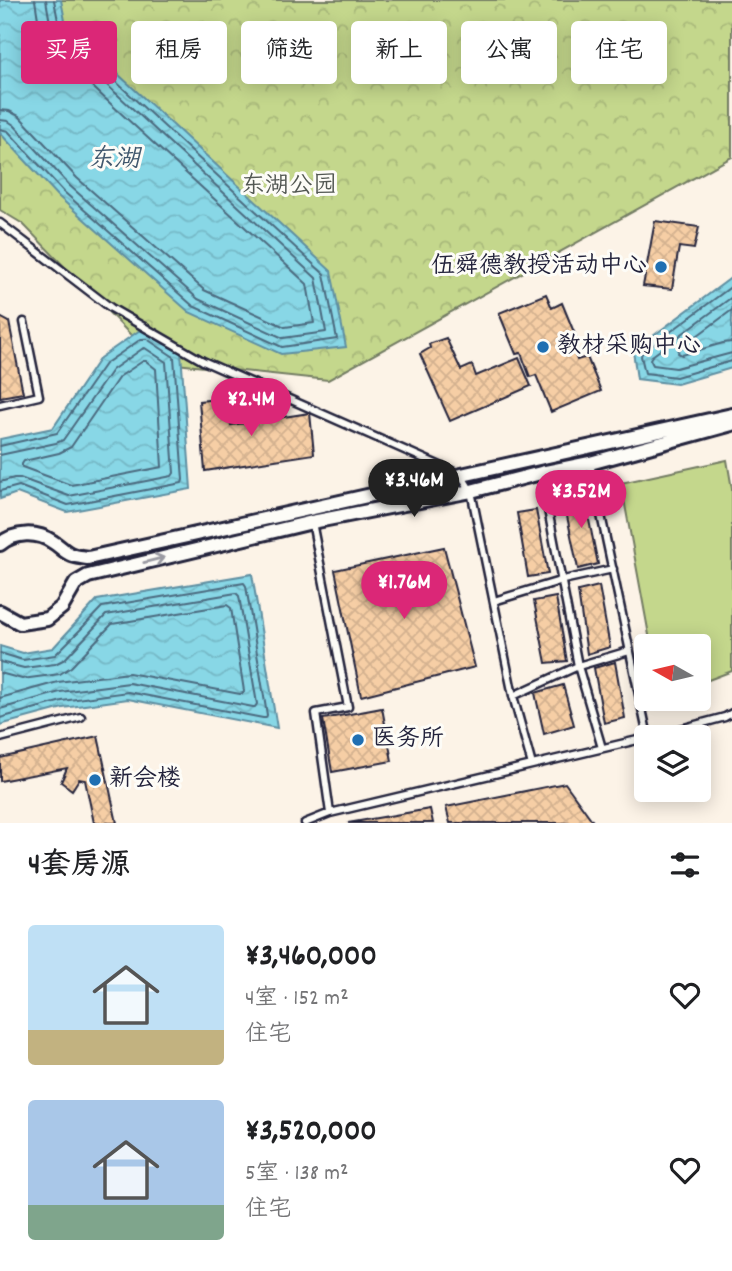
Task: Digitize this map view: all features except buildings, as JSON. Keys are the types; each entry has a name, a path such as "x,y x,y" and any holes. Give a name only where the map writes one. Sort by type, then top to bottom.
{"street":[{"path":"0,544 20,535 37,534 51,540 75,557 89,558 732,415"},
{"path":"0,612 20,622 47,619 62,607 76,583 88,576 312,522 471,491 590,463 732,424"}],"lane":[{"path":"0,223 111,308 203,361 461,475 471,491 513,696 532,765"},
{"path":"0,233 12,232"},
{"path":"0,405 39,396 24,322"},
{"path":"590,463 645,725"},
{"path":"541,473 578,666 602,748"},
{"path":"312,522 348,707 316,713 330,813"},
{"path":"494,601 563,580 613,569"},
{"path":"513,696 578,666 629,652"},
{"path":"694,725 732,713"},
{"path":"0,738 80,717"},
{"path":"305,823 330,813 634,740"}],"green space":[{"name":"东湖公园","path":"0,0 732,0 732,157 328,380 157,362 23,224 0,210"},
{"path":"727,460 732,489 732,671 711,679 711,634 649,634 621,483"}],"water":[{"name":"东湖","path":"0,0 61,0 65,21 21,21 21,84 117,84 117,73 331,271 346,347 281,354 189,312 59,197 0,133"},
{"path":"732,277 732,368 677,384 637,379 633,351"},
{"path":"140,330 181,352 191,489 67,512 17,493 0,499 0,439 53,428 100,358"},
{"path":"252,574 277,728 128,699 63,708 0,725 0,646 23,653 53,648 97,600"}],"place":[{"name":"伍舜德教授活动中心","path":"661,267"},
{"name":"教材采购中心","path":"543,347"},
{"name":"医务所","path":"358,740"},
{"name":"新会楼","path":"95,780"}]}
